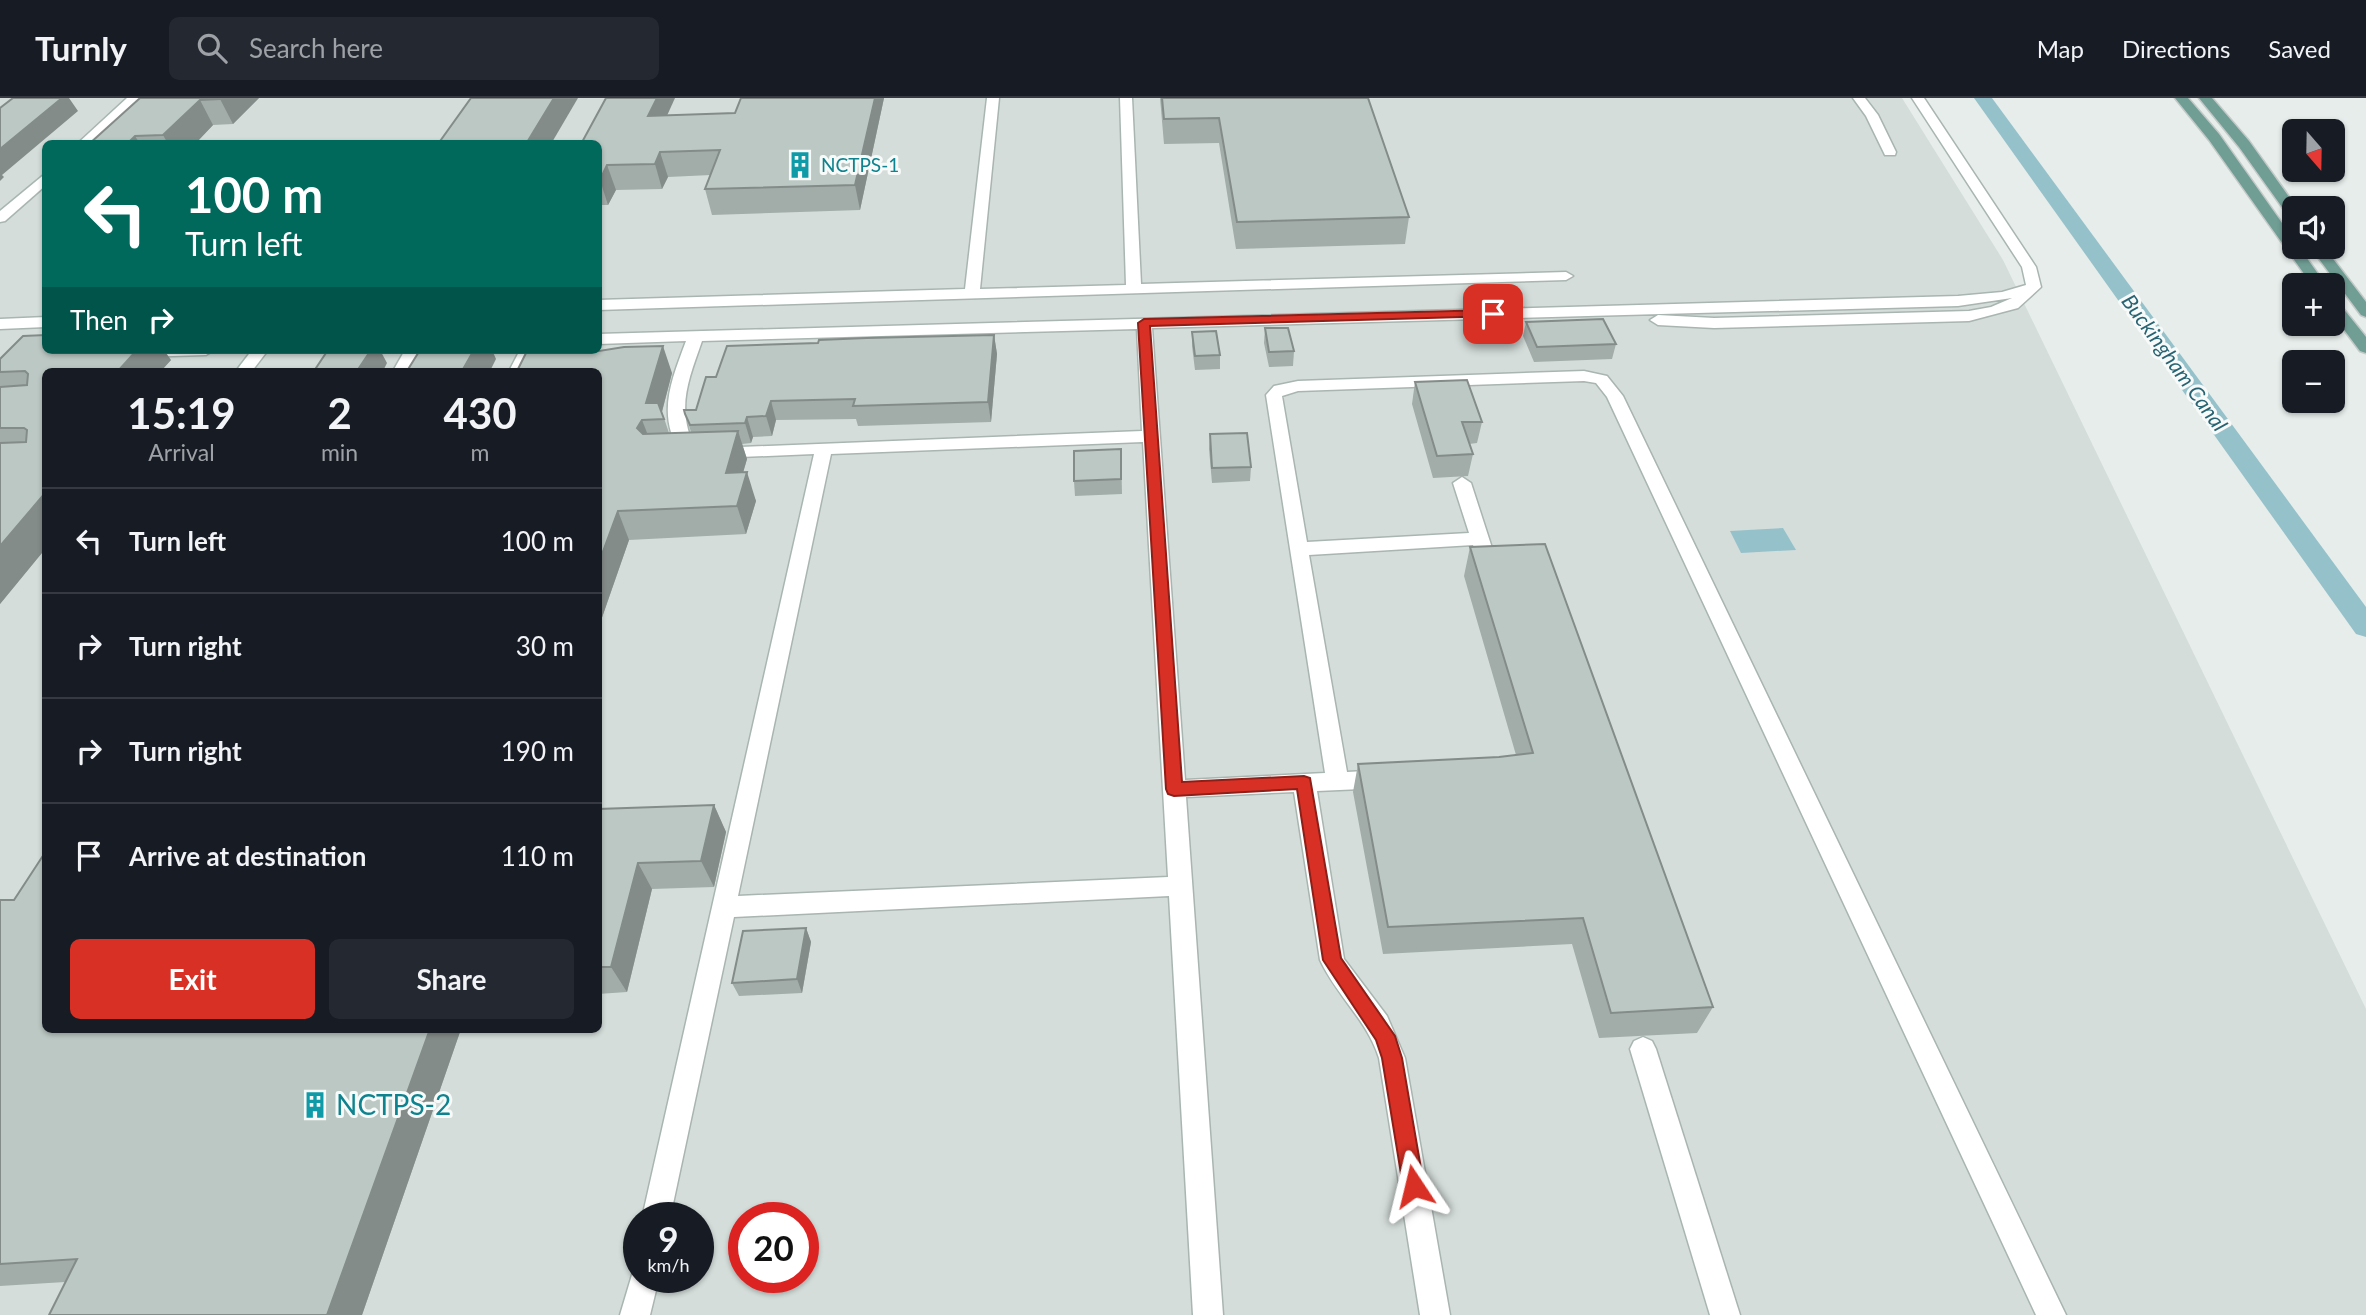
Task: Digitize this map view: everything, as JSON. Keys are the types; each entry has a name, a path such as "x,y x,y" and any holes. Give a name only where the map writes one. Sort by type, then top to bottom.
{"main road":[{"path":"2181,98 2214,136 2311,273"},
{"path":"2205,98 2244,144 2282,197"},
{"path":"2326,259 2366,312"},
{"path":"2345,321 2366,348"}],"lane":[{"path":"87,140 134,98"},
{"path":"972,294 993,98"},
{"path":"1126,98 1134,289"},
{"path":"1859,98 1872,116 1890,152"},
{"path":"602,339 1601,311 1676,323 1714,323 1969,316 2005,309 2025,298 2034,287 2029,267 1918,98"},
{"path":"0,218 42,181"},
{"path":"602,305 1566,276"},
{"path":"0,324 42,322"},
{"path":"1144,323 1208,1315"},
{"path":"689,454 677,428 676,406 679,387 696,336"},
{"path":"652,357 667,337"},
{"path":"246,368 257,354"},
{"path":"1337,781 1274,395 1280,389 1584,376 1606,382 2051,1315"},
{"path":"669,454 1152,436"},
{"path":"659,1202 824,449"},
{"path":"1462,483 1489,566"},
{"path":"1298,549 1480,539"},
{"path":"1174,789 1401,778"},
{"path":"1304,782 1332,960 1373,1016 1385,1036 1392,1058 1435,1315"},
{"path":"724,907 1181,886"},
{"path":"1643,1049 1725,1315"},
{"path":"635,1315 640,1293"}],"shaded area":[{"path":"0,98 1902,98 2003,260 2366,1009 2366,1315 0,1315"}],"water":[{"path":"1783,528 1796,550 1741,553 1730,531"}],"building":[{"path":"13,98 62,98 0,149 0,108"},
{"path":"140,98 221,98 200,100 163,135 135,136 131,140 93,140"},
{"path":"471,98 554,98 528,140 441,140"},
{"path":"606,98 657,98 648,116 735,113 741,98 875,98 855,185 705,189 720,150 660,152 655,164 607,165 602,176 602,140 583,140"},
{"path":"1162,98 1368,98 1409,217 1237,222 1219,118 1164,119"},
{"path":"1603,319 1616,344 1537,347 1526,322"},
{"path":"1265,328 1288,328 1294,351 1269,352"},
{"path":"1216,331 1220,355 1195,356 1192,332"},
{"path":"42,335 42,354 133,354 121,368 42,368 42,497 0,546 0,443 26,442 27,430 0,428 0,387 27,385 28,374 25,371 0,372 0,359 23,336"},
{"path":"994,335 988,402 853,406 855,399 771,401 766,416 747,417 745,423 690,425 684,410 696,410 706,377 716,377 727,346 818,343 819,340 867,338"},
{"path":"663,346 646,403 658,403 664,419 642,420 637,428 643,434 738,431 726,473 747,472 737,506 618,511 602,554 602,368 518,368 526,354 602,354 602,351"},
{"path":"325,354 368,354 359,368 316,368"},
{"path":"418,354 472,354 464,368 409,368"},
{"path":"1467,380 1482,422 1462,422 1473,454 1437,456 1415,382"},
{"path":"1247,433 1251,467 1212,468 1210,434"},
{"path":"1121,449 1121,479 1074,481 1074,451"},
{"path":"1545,544 1713,1007 1611,1013 1583,918 1388,927 1358,764 1533,753 1470,547"},
{"path":"714,805 701,861 638,863 611,967 602,967 602,809"},
{"name":"NCTPS-2","path":"42,857 42,1033 429,1033 327,1315 49,1315 77,1259 0,1264 0,900 14,900"},
{"path":"806,928 797,979 732,983 743,931"}],"waterway":[{"name":"Buckingham Canal","path":"1983,98 2366,627"}],"place":[{"name":"NCTPS-1","path":"800,165"},
{"name":"NCTPS-2","path":"315,1105"}],"route":[{"path":"1414,1186 1392,1058 1385,1036 1332,960 1304,782 1174,789 1144,323 1493,314"}]}
